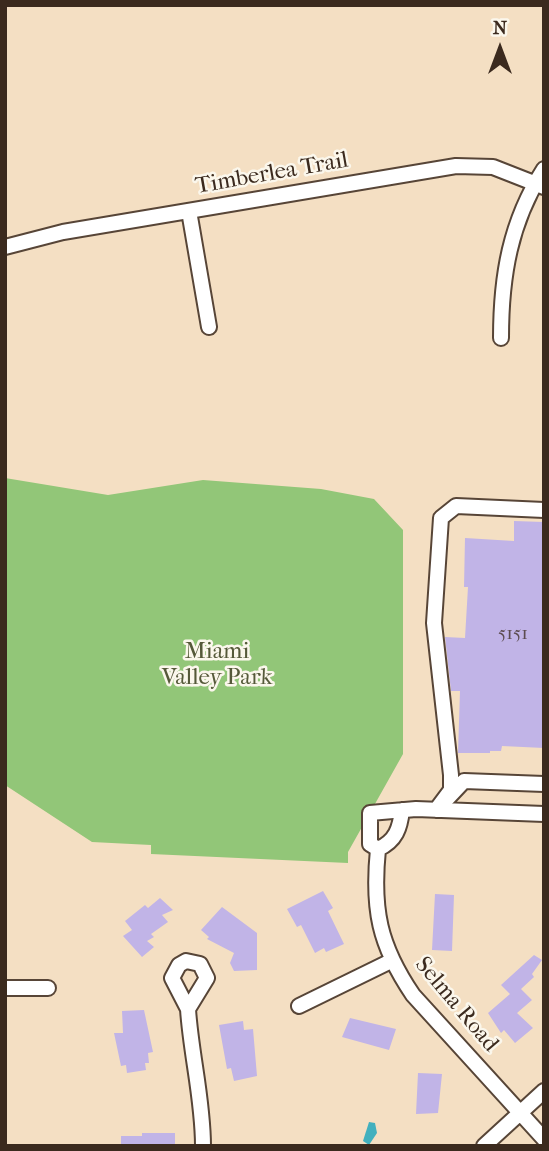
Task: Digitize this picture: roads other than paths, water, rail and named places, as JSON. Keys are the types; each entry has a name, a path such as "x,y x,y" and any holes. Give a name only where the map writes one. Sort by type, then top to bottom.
{"street":[{"name":"Timberlea Trail","path":"5,247 63,232 456,166 493,167 539,185"},
{"path":"501,338 504,270 511,237 539,185 544,169"},
{"path":"189,211 209,327"},
{"path":"436,810 451,790 434,623 441,518 456,506 544,510"},
{"path":"436,810 464,780 544,784"},
{"path":"402,810 400,828 389,844 378,849 370,844 370,813 402,810 436,810 544,814"},
{"name":"Selma Road","path":"378,849 374,881 379,926 391,961 414,995 544,1139"},
{"path":"299,1006 391,961"},
{"path":"5,988 48,988"},
{"path":"188,1009 190,1039 200,1091 203,1146"},
{"path":"484,1146 544,1091"}],"water":[{"path":"369,1122 375,1123 377,1133 369,1145 363,1141"}],"park label":[{"name":"Miami Valley Park","path":"217,665"}]}
